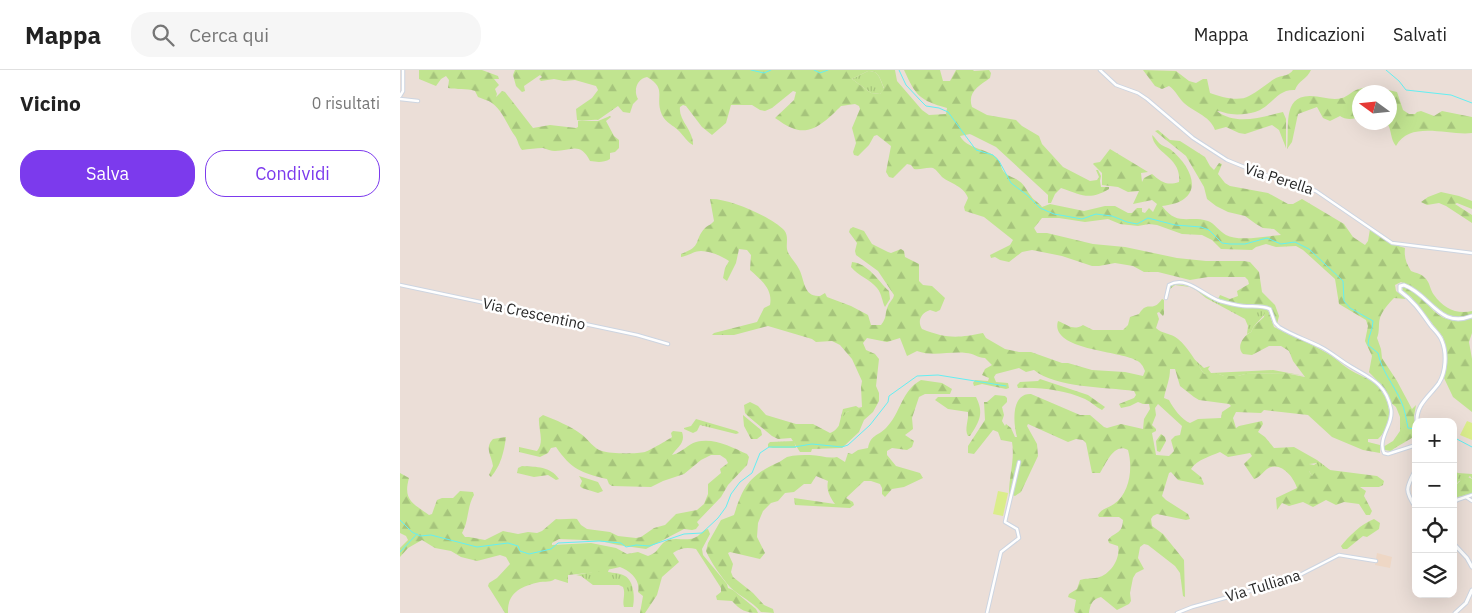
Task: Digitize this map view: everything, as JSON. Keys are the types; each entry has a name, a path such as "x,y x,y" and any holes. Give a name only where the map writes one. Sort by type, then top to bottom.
{"street":[{"path":"403,70 403,91 400,97 418,101"},
{"name":"Via Perella","path":"1100,70 1116,85 1138,93 1147,99 1193,138 1227,160 1259,173 1316,191 1392,243 1472,253"},
{"path":"1166,298 1169,286 1174,283 1180,283 1196,287 1220,301 1242,306 1262,306 1270,309 1275,324 1280,328 1323,348 1378,383 1387,397 1391,412 1382,440 1382,451 1384,454 1412,446"},
{"name":"Via Crescentino","path":"400,285 630,334 668,344"},
{"path":"1417,418 1418,409 1442,376 1444,349 1440,337 1417,305 1400,291 1400,286 1404,285 1413,289 1439,313 1447,317 1459,320 1472,316"},
{"path":"987,613 1001,552 1019,538 1017,529 1005,522 1019,462"},
{"path":"1412,476 1407,491 1412,500"},
{"path":"1457,500 1472,495"},
{"path":"1466,497 1472,501"},
{"path":"1457,547 1472,567"},
{"name":"Via Tulliana","path":"1178,613 1192,607 1290,580 1339,555 1349,555 1376,561"},
{"path":"1456,613 1466,603 1472,590"}],"shaded area":[{"path":"1377,553 1392,557 1390,568 1375,565"}],"green space":[{"path":"419,70 482,70 498,76 499,79 494,79 499,85 495,89 496,97 502,91 505,92 533,128 550,125 576,128 578,127 578,121 598,121 610,116 606,121 614,136 619,140 619,148 615,152 610,153 610,159 600,162 590,161 583,151 575,148 555,151 543,148 522,150 496,106 478,97 475,91 448,88 449,80 446,76 436,86 419,79"},
{"path":"515,70 895,70 897,81 922,110 929,115 946,114 947,108 920,96 915,91 904,70 940,70 943,81 950,81 956,70 989,70 991,73 990,78 975,90 971,97 972,107 987,115 1016,120 1039,136 1042,144 1063,167 1090,181 1097,180 1099,177 1096,170 1098,170 1101,176 1101,187 1109,187 1109,189 1102,193 1091,196 1080,195 1061,188 1055,194 1051,203 1048,203 1048,195 996,147 970,134 960,136 967,144 996,157 1003,171 1021,183 1032,198 1042,207 1050,204 1084,211 1105,206 1115,206 1128,213 1132,213 1137,208 1142,208 1142,212 1145,213 1149,208 1153,212 1157,204 1152,200 1133,204 1139,191 1128,192 1118,187 1102,185 1102,173 1093,164 1100,162 1110,149 1148,172 1141,173 1142,182 1144,178 1152,174 1164,182 1171,184 1179,182 1179,174 1176,167 1157,147 1152,135 1160,144 1170,149 1179,157 1190,175 1192,184 1190,192 1185,198 1176,203 1162,206 1173,216 1208,221 1224,234 1231,237 1245,238 1281,235 1274,229 1263,228 1245,216 1228,212 1207,199 1204,187 1186,156 1155,131 1158,130 1170,140 1180,141 1205,157 1214,170 1219,163 1222,164 1218,174 1230,186 1268,193 1288,204 1293,204 1302,199 1344,224 1353,237 1365,245 1368,241 1370,229 1395,245 1405,248 1406,260 1411,271 1427,280 1433,293 1442,304 1456,311 1472,311 1472,314 1456,319 1447,315 1412,287 1401,282 1395,285 1396,291 1406,299 1394,298 1386,307 1380,318 1377,338 1382,358 1412,409 1416,405 1414,418 1412,418 1412,438 1391,451 1385,450 1383,447 1393,441 1400,431 1400,417 1396,407 1390,402 1384,388 1369,372 1372,356 1365,341 1368,326 1366,320 1339,304 1335,279 1296,246 1276,247 1266,244 1252,250 1221,249 1212,240 1202,235 1182,234 1157,225 1138,226 1120,224 1108,219 1085,222 1059,218 1042,218 1034,228 1037,233 1047,233 1093,244 1125,247 1177,258 1250,262 1259,272 1262,292 1275,305 1279,316 1277,324 1269,307 1238,305 1218,299 1220,295 1230,299 1238,296 1237,291 1249,284 1245,277 1208,277 1190,280 1158,272 1144,272 1133,266 1115,263 1092,266 1062,256 1032,250 1022,252 1009,262 995,257 991,258 990,255 1010,245 1013,240 984,217 965,211 964,207 968,198 964,191 942,177 933,168 914,169 911,165 907,164 893,178 889,177 886,172 891,146 877,135 874,136 869,145 858,156 854,155 856,143 852,128 860,109 855,104 841,106 831,116 813,128 799,130 775,118 794,100 796,92 793,91 772,108 765,111 752,105 731,105 726,123 712,135 702,127 686,106 683,105 680,107 681,116 691,135 693,145 664,118 660,109 657,85 647,77 638,82 636,92 638,99 633,104 630,113 623,112 618,106 598,120 577,120 576,109 592,98 598,90 596,86 575,80 564,81 554,79 541,81 539,79 542,77 540,75 524,86 525,91 522,92 516,86 513,75","holes":["868,71 875,72 879,76 884,88 880,94 871,93 852,79"]},
{"path":"1143,70 1176,71 1189,81 1196,83 1207,79 1210,93 1240,99 1249,96 1276,78 1293,70 1311,70 1295,90 1283,92 1261,110 1240,114 1217,111 1224,116 1240,119 1257,118 1283,112 1286,119 1286,148 1279,130 1272,125 1245,134 1226,127 1215,130 1205,117 1186,105 1169,86 1162,89 1155,86"},
{"path":"868,71 875,72 880,79 884,89 880,94 871,93 852,79"},
{"path":"1397,92 1403,110 1409,114 1421,111 1434,116 1442,111 1472,117 1472,133 1420,131 1410,133 1402,138 1396,146 1390,130 1397,130"},
{"path":"1352,93 1352,119 1340,116 1330,121 1323,118 1317,107 1298,114 1292,142 1287,149 1289,115 1295,101 1301,97 1311,96 1330,99 1346,97"},
{"path":"1441,192 1472,201 1472,209 1457,203 1455,204 1472,215 1472,223 1439,203 1427,205 1421,202"},
{"path":"710,199 738,205 770,220 786,232 788,252 798,266 805,287 810,294 820,296 825,293 827,297 868,315 871,325 881,325 894,295 878,271 856,255 857,243 849,232 850,229 853,227 864,231 872,244 888,252 891,253 901,249 904,251 905,257 919,264 919,281 923,285 932,286 945,298 940,310 936,312 930,310 922,315 920,323 922,329 952,337 983,333 986,338 1005,349 1031,352 1062,363 1092,370 1125,372 1143,376 1145,371 1141,364 1127,357 1074,344 1064,338 1058,331 1058,321 1073,327 1083,325 1093,330 1123,330 1128,325 1130,317 1139,314 1145,307 1155,306 1162,299 1164,300 1164,314 1163,316 1159,312 1157,313 1159,319 1156,328 1182,342 1204,374 1238,376 1245,374 1285,373 1305,377 1293,361 1289,351 1281,346 1269,346 1252,355 1243,354 1241,351 1240,345 1243,339 1264,317 1265,309 1268,310 1274,327 1327,353 1349,369 1376,384 1381,390 1388,404 1389,419 1387,426 1378,439 1368,439 1368,442 1380,445 1380,453 1363,450 1332,437 1308,415 1264,410 1261,413 1236,412 1233,418 1236,428 1262,421 1263,424 1258,432 1274,448 1294,447 1317,460 1317,463 1309,464 1309,471 1312,476 1317,470 1324,467 1330,470 1377,476 1384,481 1383,485 1379,487 1360,487 1366,491 1364,496 1372,511 1370,515 1366,515 1359,504 1344,502 1336,505 1326,500 1313,507 1303,502 1289,506 1282,503 1277,510 1276,498 1297,488 1290,475 1277,467 1267,469 1254,479 1244,464 1252,456 1250,453 1228,457 1220,452 1197,463 1191,469 1201,477 1203,485 1178,480 1171,472 1169,473 1162,496 1188,514 1190,519 1186,520 1157,514 1151,519 1152,526 1163,534 1184,560 1185,597 1183,596 1180,573 1175,566 1144,544 1140,547 1138,558 1144,569 1136,573 1133,578 1130,593 1131,601 1129,604 1117,610 1101,597 1095,599 1092,603 1089,613 1076,613 1074,611 1076,600 1068,597 1069,594 1077,589 1080,580 1100,577 1109,571 1118,556 1118,546 1109,543 1108,540 1120,531 1123,520 1119,517 1099,517 1098,515 1101,511 1114,504 1127,487 1130,472 1128,450 1123,448 1115,451 1100,473 1092,473 1086,443 1083,440 1076,439 1068,442 1028,424 1027,426 1037,444 1038,456 1021,492 1015,496 1009,494 1013,455 1012,442 1001,440 998,432 993,430 974,454 968,453 968,446 985,420 984,402 987,402 995,395 1007,398 1007,402 1002,407 1004,415 1002,421 1005,426 1006,424 1011,428 1015,437 1017,437 1014,417 1015,410 1020,398 1024,395 1031,394 1080,415 1090,415 1107,428 1121,424 1143,429 1144,419 1150,409 1149,404 1138,402 1121,408 1119,404 1134,398 1136,395 1134,391 1068,384 1043,376 1034,370 1026,372 1019,368 996,374 994,377 996,382 1008,383 1009,388 982,384 974,386 975,380 988,381 989,378 982,375 985,369 992,365 985,358 969,353 929,354 917,351 907,356 900,338 887,342 867,338 863,343 866,350 875,354 879,359 876,386 879,393 879,401 873,412 864,420 859,432 842,448 812,449 811,452 800,452 791,438 778,439 772,436 749,417 745,413 744,405 750,402 758,406 766,415 796,424 813,424 830,433 836,429 846,413 862,407 862,381 852,359 840,345 832,341 816,342 812,339 768,326 734,335 712,335 757,322 764,308 770,305 768,290 750,270 751,255 747,250 739,249 736,263 727,281 723,278 729,261 723,257 701,251 681,257 681,254 695,246 701,233 714,221","holes":["1170,369 1175,369 1180,386 1194,397 1199,400 1229,404 1231,406 1222,412 1221,418 1198,419 1190,423 1178,413 1169,400 1164,398","1158,404 1182,426 1180,435 1175,436 1171,440 1174,451 1169,456 1156,455 1152,433 1156,429 1152,425 1156,415 1155,408"]},
{"path":"852,262 868,269 889,291 890,299 885,307 877,288 851,267"},
{"path":"1175,284 1195,287 1219,301 1265,309 1266,313 1251,332 1247,334 1248,326 1245,319 1190,287 1175,285 1170,289 1168,296 1170,286"},
{"path":"1402,286 1411,288 1431,308 1446,319 1472,318 1472,333 1469,342 1472,359 1472,412 1453,397 1444,378 1446,362 1443,337 1411,297 1403,291"},
{"path":"1194,359 1204,368 1210,366 1208,369 1211,373 1273,370 1305,376 1285,373 1245,374 1238,376 1204,374"},
{"path":"1040,379 1088,395 1105,407 1102,410 1085,399 1061,391 1018,388 1017,385 1020,382 1038,381"},
{"path":"921,380 942,383 952,389 950,394 925,394 919,397 912,418 913,429 905,435 914,441 912,447 907,450 892,448 887,451 887,455 896,466 920,473 923,478 904,487 892,489 885,497 882,494 880,484 864,481 846,498 853,502 854,505 850,508 795,505 794,498 835,504 829,493 828,481 816,476 811,484 804,484 794,492 785,493 778,501 771,503 763,511 758,523 757,537 765,553 760,559 728,553 733,564 731,572 733,577 753,593 764,605 773,609 774,613 761,612 730,587 710,560 706,551 708,543 721,520 734,515 744,490 753,478 787,457 810,455 830,458 837,457 845,462 848,453 852,454 858,450 868,448 873,438 891,422 909,390"},
{"path":"938,397 976,397 980,408 980,417 970,436 968,436 966,430 968,412 948,409 935,400"},
{"path":"856,406 859,408 847,412 842,424 839,425 843,409"},
{"path":"543,415 572,428 584,436 596,448 606,452 645,452 672,437 671,433 673,431 682,432 683,439 672,455 693,443 702,441 716,442 747,454 749,457 747,465 728,485 721,497 697,522 699,525 696,529 684,529 646,549 584,540 559,539 552,543 552,545 591,543 616,548 627,554 638,552 648,556 655,552 663,543 671,539 694,538 708,529 710,534 702,549 703,555 727,584 728,588 756,609 758,613 744,610 732,601 717,600 716,596 721,592 721,588 696,549 693,548 681,549 673,553 679,562 662,577 657,595 645,613 640,613 643,596 638,592 636,580 631,574 620,567 598,572 568,575 568,583 555,579 521,588 513,595 508,606 508,613 505,613 488,586 510,564 506,557 500,555 477,561 461,557 451,551 435,548 422,540 408,548 400,557 400,548 408,540 406,536 400,533 400,473 409,478 407,491 410,500 429,515 432,514 437,500 453,498 460,491 473,492 474,495 462,533 465,537 485,540 503,531 518,534 537,533 556,519 577,519 587,529 636,538 641,537 654,528 665,525 676,514 697,510 704,504 708,494 708,484 721,473 720,469 728,463 720,455 711,455 701,460 684,474 651,487 612,486 607,479 590,475 577,469 556,447 551,448 548,453 540,457 519,452 519,447 537,451 541,444 539,418"},
{"path":"743,415 761,430 762,435 757,439 751,439 744,426"},
{"path":"696,419 739,433 736,434 700,425 697,431 693,433 684,429 691,426"},
{"path":"1467,421 1472,423 1472,440 1460,435"},
{"path":"1161,434 1165,437 1166,441 1160,452 1157,451 1156,441"},
{"path":"506,437 501,458 491,477 489,475 493,466 489,452 490,442 493,439"},
{"path":"794,441 796,448 768,447 770,442"},
{"path":"1317,460 1330,470 1312,476 1309,471 1309,464 1314,465 1317,463"},
{"path":"522,466 547,469 559,479 556,480 548,475 534,477 517,473 518,468"},
{"path":"1457,472 1472,474 1472,479 1470,476 1465,480 1457,483"},
{"path":"579,476 598,482 603,491 598,493 582,488 580,486 582,481"},
{"path":"1466,476 1472,479 1472,494 1457,497 1457,484 1462,479 1465,480"},
{"path":"998,491 1008,493 1003,516 993,514"},
{"path":"1374,519 1380,523 1379,529 1367,537 1363,536 1347,549 1343,549 1341,546 1352,534 1364,524"},
{"path":"609,569 608,572 617,573 628,578 634,595 633,607 624,607 623,587 619,585 593,585 581,576 576,575"}],"waterway":[{"path":"751,70 764,73 771,70"},
{"path":"814,70 820,73 828,70"},
{"path":"899,70 906,85 926,106 948,112 976,150 993,155 999,161 1011,183 1040,208 1054,214 1082,219 1096,214 1112,216 1137,224 1148,218 1175,225 1201,227 1209,230 1222,243 1245,244 1267,238 1281,244 1295,242 1309,249 1343,281 1344,301 1350,308 1373,321 1368,345 1378,353 1402,404 1408,428 1412,428"},
{"path":"1386,70 1406,90 1451,95 1472,103"},
{"path":"400,520 412,532 420,536 431,535 477,547 508,543 518,546 520,551 529,554 551,549 558,543 599,541 621,543 626,547 636,545 649,546 684,534 702,533 718,518 740,482 752,473 760,453 769,447 794,447 812,444 842,447 848,445 870,425 888,402 889,396 917,376 938,375 1006,386"},
{"path":"1457,439 1472,447"},
{"path":"400,552 417,534"}]}
